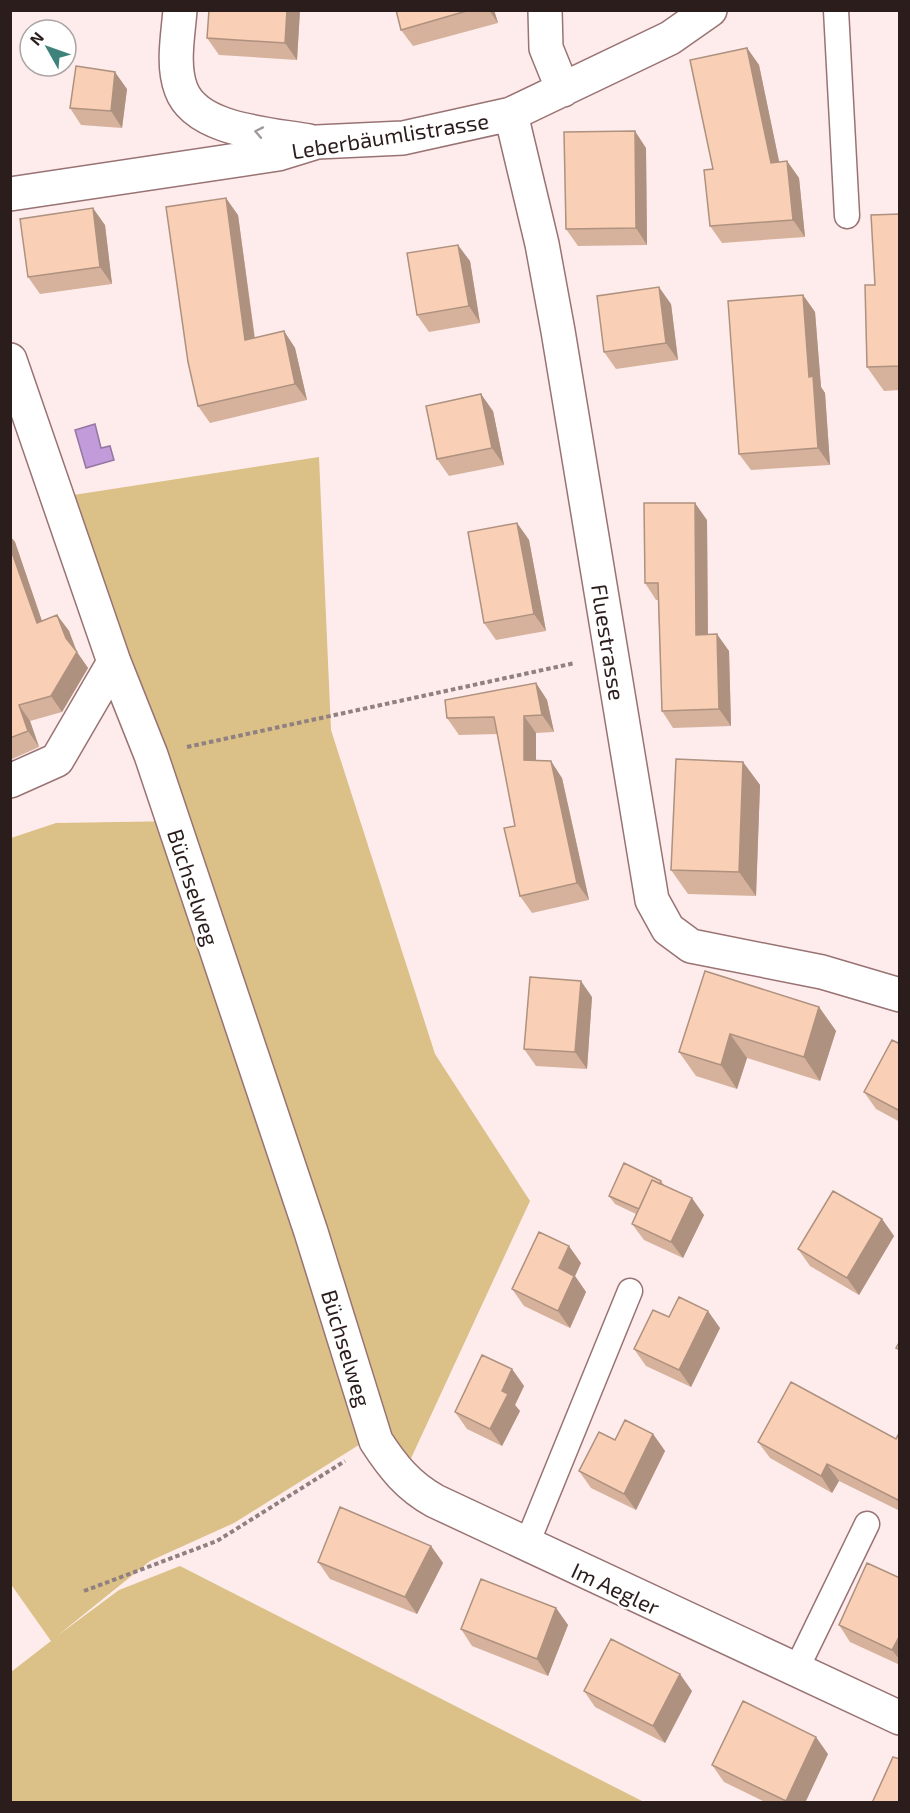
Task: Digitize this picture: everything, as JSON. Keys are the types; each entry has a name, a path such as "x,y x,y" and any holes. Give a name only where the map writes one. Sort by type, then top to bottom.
{"street":[{"path":"180,10 176,56 181,90 198,114 231,126 317,142"},
{"path":"545,10 546,48 563,90"},
{"name":"Leberbäumlistrasse","path":"10,194 278,154 317,142 403,138 511,114 669,38 711,10"},
{"name":"Fluestrasse","path":"511,114 546,266 652,900 668,930 692,946 822,972 900,995"},
{"name":"Büchselweg","path":"10,360 114,662 151,755 311,1232 372,1429"},
{"path":"10,781 57,760 114,662"},
{"name":"Im Aegler","path":"372,1429 395,1470 413,1489 526,1546 900,1718"}],"lane":[{"path":"836,10 847,216"},
{"path":"526,1546 630,1291"},
{"path":"796,1670 867,1524"}],"path":[{"path":"151,755 611,655"},
{"path":"84,1591 217,1541 372,1429"}],"shaded area":[{"path":"95,424 101,448 110,446 114,460 86,468 75,430"},
{"path":"319,457 331,730 435,1054 530,1201 407,1467 362,1443 234,1523 150,1561 57,1636 119,1590 180,1566 644,1802 11,1802 11,1672 51,1641 10,1583 11,838 56,823 180,821 67,496"}],"building":[{"path":"209,10 287,10 285,43 207,38"},
{"path":"396,10 470,10 401,30"},
{"path":"747,48 771,163 787,161 793,220 710,226 704,170 713,169 690,60"},
{"path":"78,66 115,72 111,111 70,108 74,78 78,78"},
{"path":"635,131 636,228 566,229 564,132"},
{"path":"226,198 245,340 284,331 295,384 198,406 188,362 166,207"},
{"path":"93,208 100,267 28,277 20,219"},
{"path":"900,214 900,366 867,367 865,285 875,285 871,215"},
{"path":"458,245 469,306 417,315 407,253"},
{"path":"659,287 666,343 604,352 597,296"},
{"path":"803,295 809,377 813,376 818,448 739,454 728,301"},
{"path":"481,394 492,448 437,459 426,406"},
{"path":"644,503 695,503 696,635 717,634 719,709 662,711 658,583 645,583"},
{"path":"517,523 534,614 484,623 468,532"},
{"path":"10,547 37,623 57,615 66,638 77,652 51,696 19,705 28,731 10,738"},
{"path":"536,683 542,715 524,716 524,760 551,761 577,883 520,896 504,828 515,826 494,717 447,718 445,700"},
{"path":"676,759 743,762 739,872 671,870"},
{"path":"705,971 819,1007 804,1057 730,1034 721,1065 679,1052"},
{"path":"530,977 581,981 575,1052 524,1049"},
{"path":"892,1040 900,1044 900,1111 864,1092"},
{"path":"624,1163 661,1181 660,1184 652,1180 639,1209 609,1196"},
{"path":"652,1180 692,1198 671,1242 632,1224"},
{"path":"833,1191 882,1219 847,1278 798,1249"},
{"path":"539,1232 569,1246 559,1268 574,1276 558,1311 512,1289"},
{"path":"679,1297 708,1311 679,1370 634,1349 653,1310 669,1317"},
{"path":"482,1355 512,1369 502,1391 508,1394 490,1429 455,1412"},
{"path":"791,1382 896,1439 900,1431 900,1501 827,1464 821,1476 758,1442"},
{"path":"625,1420 653,1434 624,1494 579,1471 599,1432 615,1440"},
{"path":"340,1507 431,1546 405,1597 318,1562"},
{"path":"867,1563 900,1578 900,1635 892,1650 839,1625"},
{"path":"481,1579 556,1608 537,1659 461,1629"},
{"path":"611,1639 680,1674 653,1726 584,1691"},
{"path":"743,1701 816,1737 786,1801 712,1765"},
{"path":"893,1757 900,1759 900,1803 872,1803"}]}
